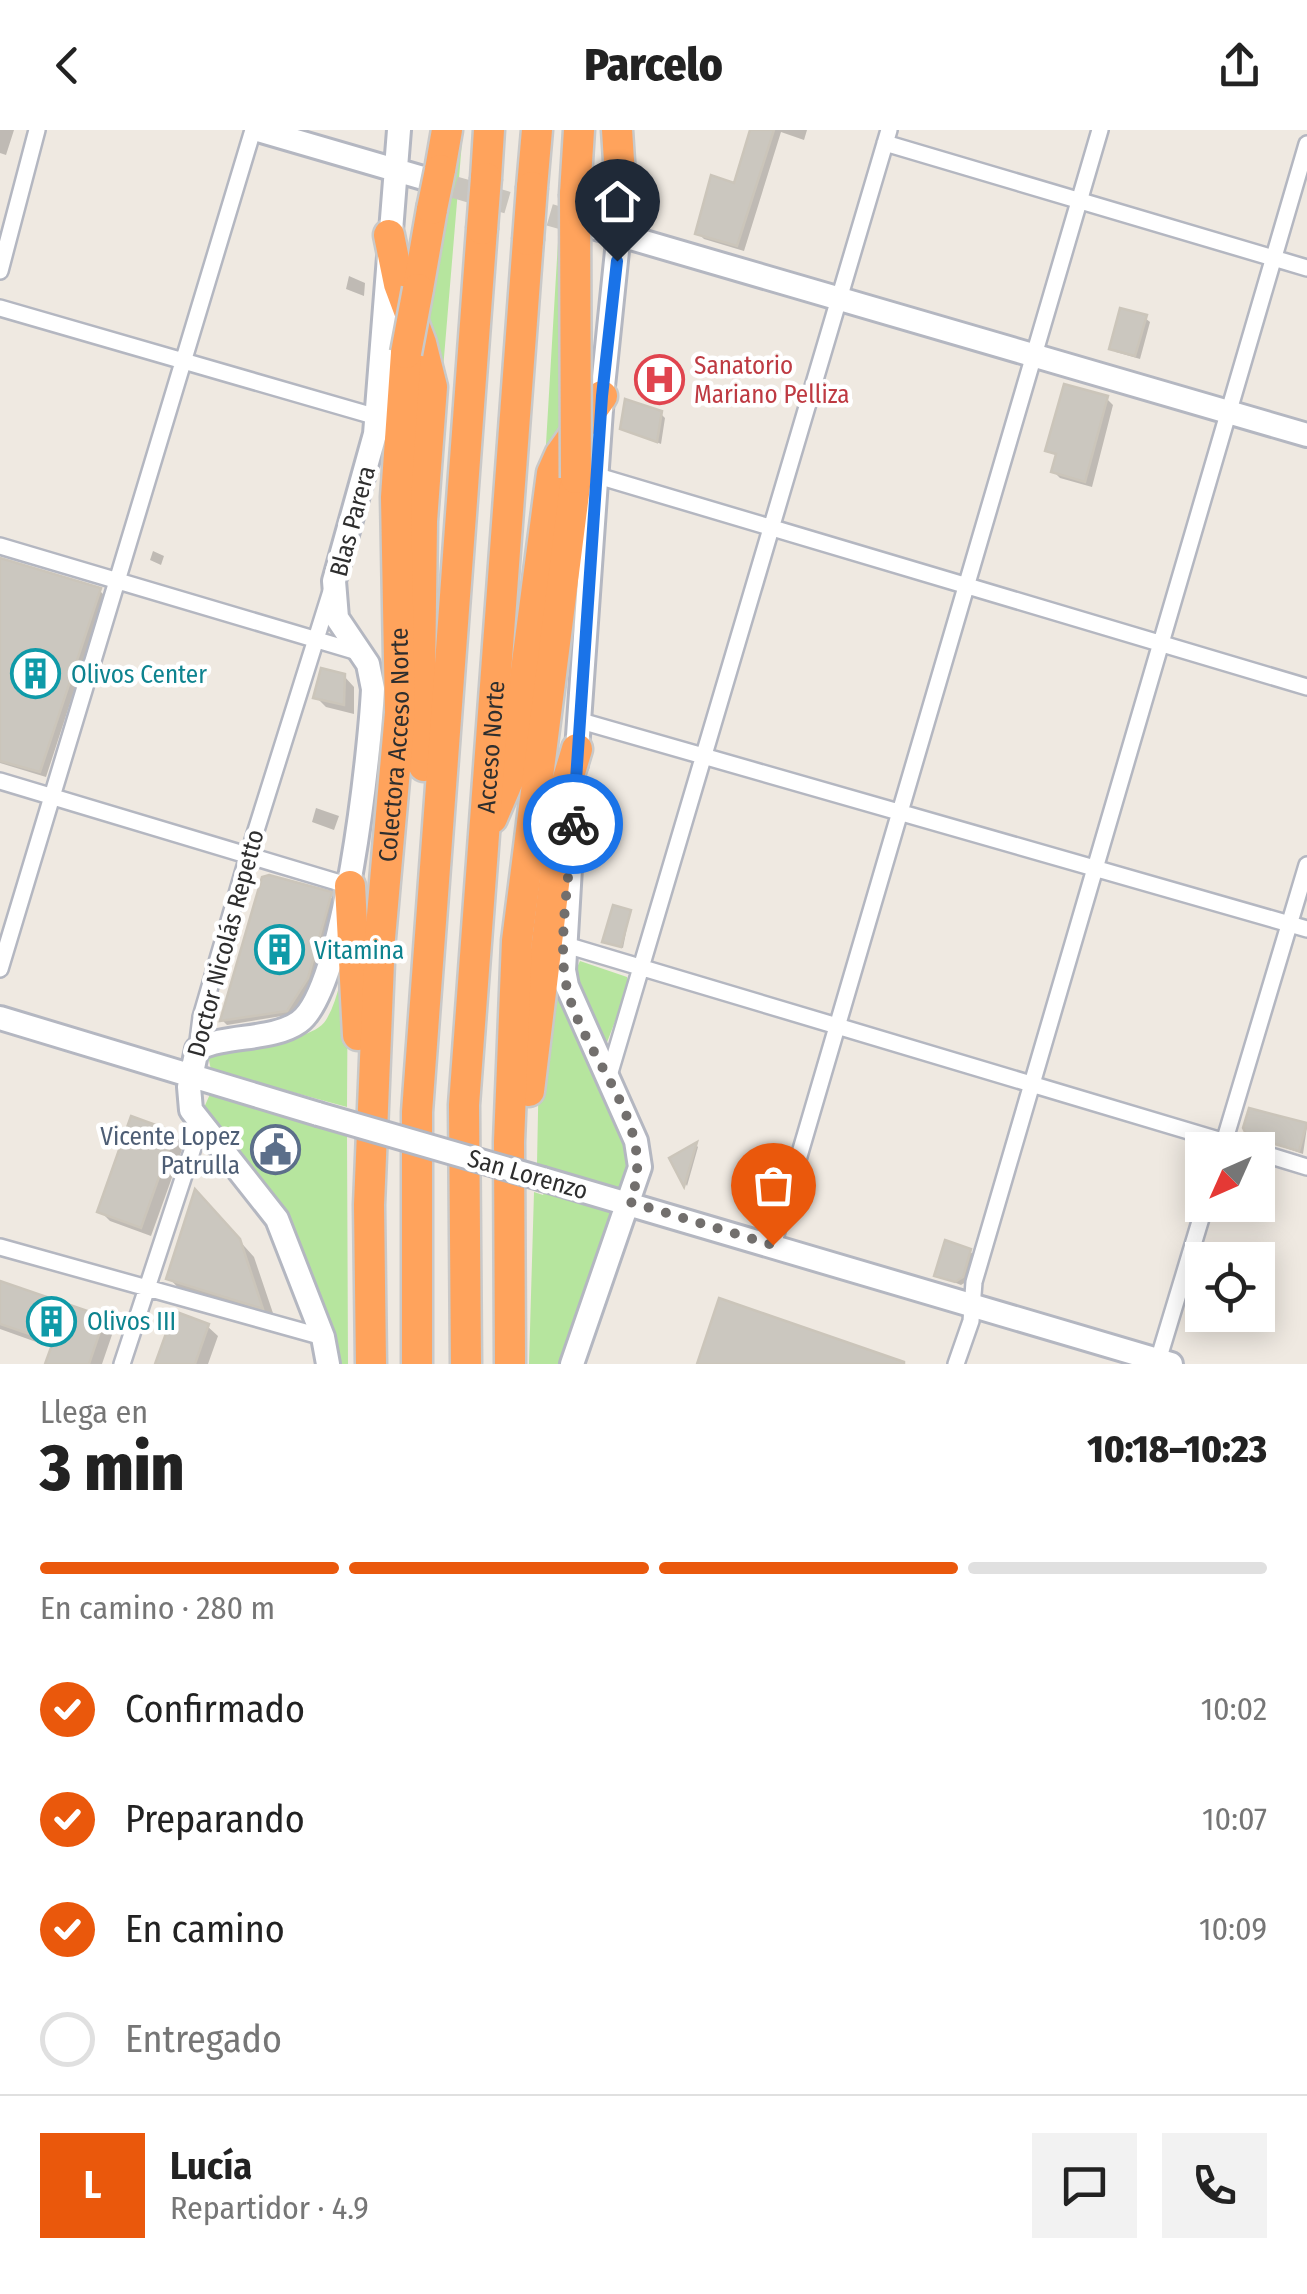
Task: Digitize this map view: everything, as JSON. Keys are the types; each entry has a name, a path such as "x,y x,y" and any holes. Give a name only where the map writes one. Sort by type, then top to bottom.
{"highway":[{"name":"Colectora Acceso Norte","path":"370,1364 380,938 400,713 396,496 406,354 432,209 432,174 447,130"},
{"name":"Acceso Norte","path":"417,1364 417,1112 430,890 490,130"},
{"name":"Acceso Norte","path":"466,1364 463,1134 536,130"},
{"path":"512,1364 509,1142 517,942 587,477 576,194 578,130"},
{"path":"617,130 620,221"},
{"path":"389,235 398,284 421,343 432,387 422,521 420,678 430,890"},
{"path":"482,844 513,769 552,473 560,454 602,396"},
{"path":"512,1364 530,1072 566,785 579,735"},
{"path":"350,886 355,923 359,1197 370,1252"},
{"path":"405,1364 415,1291"}],"street":[{"path":"0,271 37,130"},
{"path":"0,969 49,796 119,583 182,360 255,130 394,170 432,174"},
{"name":"Blas Parera","path":"194,1061 219,1038 280,1030 306,1016 321,988 350,886 372,704 372,675 337,618 334,581 371,452 399,130"},
{"path":"572,1364 630,1202 640,1155 568,986 566,946 579,735 587,477 602,396 629,130"},
{"path":"773,1245 1100,130"},
{"path":"608,1080 835,300 887,136 1079,200 1307,268"},
{"path":"956,1364 971,1321 971,1302 1030,1086 1307,144"},
{"path":"593,228 620,221 835,300 1307,435"},
{"path":"0,308 376,416"},
{"path":"587,477 1307,686"},
{"path":"0,546 362,653"},
{"name":"Doctor Nicolás Repetto","path":"122,1364 194,1145 197,1121 189,1098 201,1017 334,581"},
{"path":"579,735 704,753 1307,929"},
{"path":"0,782 350,886"},
{"path":"1227,1132 1307,865"},
{"path":"566,946 1185,1134"},
{"name":"San Lorenzo","path":"0,1018 194,1061 318,1114 971,1302 1162,1363"},
{"path":"197,1121 278,1219 323,1336 328,1364"},
{"path":"1275,1157 1307,1167"},
{"path":"1162,1363 1201,1222"},
{"path":"0,1248 323,1336"}],"green space":[{"path":"458,130 463,130 434,477 425,326"},
{"path":"558,242 564,246 569,418 545,461"},
{"path":"348,945 347,1107 211,1070 207,1050 289,1039 318,1028 334,1003"},
{"path":"580,961 627,977 629,985 606,1045 602,1044 574,974"},
{"path":"556,973 627,1146 628,1184 617,1188 537,1164 539,1061"},
{"path":"211,1092 347,1136 348,1364 339,1364 338,1344 287,1217 202,1112"},
{"path":"546,1189 610,1209 617,1224 567,1364 529,1364 534,1192 543,1195"}],"building":[{"path":"750,130 774,130 737,246 695,234 711,175 734,183"},
{"path":"1120,308 1147,315 1135,356 1109,349"},
{"path":"1064,384 1108,396 1085,482 1051,472 1056,454 1045,451"},
{"path":"625,399 662,411 657,442 620,429"},
{"name":"Olivos Center","path":"0,558 101,588 40,772 0,761"},
{"path":"321,668 345,674 344,705 313,698"},
{"name":"Vitamina","path":"269,875 332,892 308,978 287,1011 220,1021 262,877"},
{"path":"613,905 631,910 621,947 602,942"},
{"path":"1249,1108 1307,1123 1299,1151 1275,1144 1275,1132 1245,1132"},
{"path":"131,1116 175,1132 141,1228 97,1212"},
{"path":"697,1142 684,1187 669,1158"},
{"path":"195,1189 240,1239 263,1309 166,1279"},
{"path":"945,1240 971,1249 963,1277 955,1282 934,1276"},
{"name":"Olivos III","path":"0,1281 105,1317 89,1364 45,1364 53,1342 0,1324"},
{"path":"719,1298 904,1362 904,1364 697,1364"},
{"path":"174,1311 209,1324 195,1364 155,1364"}],"tunnel":[{"path":"423,178 588,226"}],"way so far":[{"path":"573,824 564,970 574,1006 640,1155 637,1185 630,1202 773,1245"}],"place":[{"name":"Sanatorio Mariano Pelliza","path":"659,379"},
{"name":"Olivos Center","path":"36,674"},
{"name":"Vitamina","path":"279,950"},
{"name":"Vicente Lopez Patrulla","path":"275,1150"},
{"name":"Olivos III","path":"52,1321"}],"route":[{"path":"573,824 602,396 617,261"}]}
